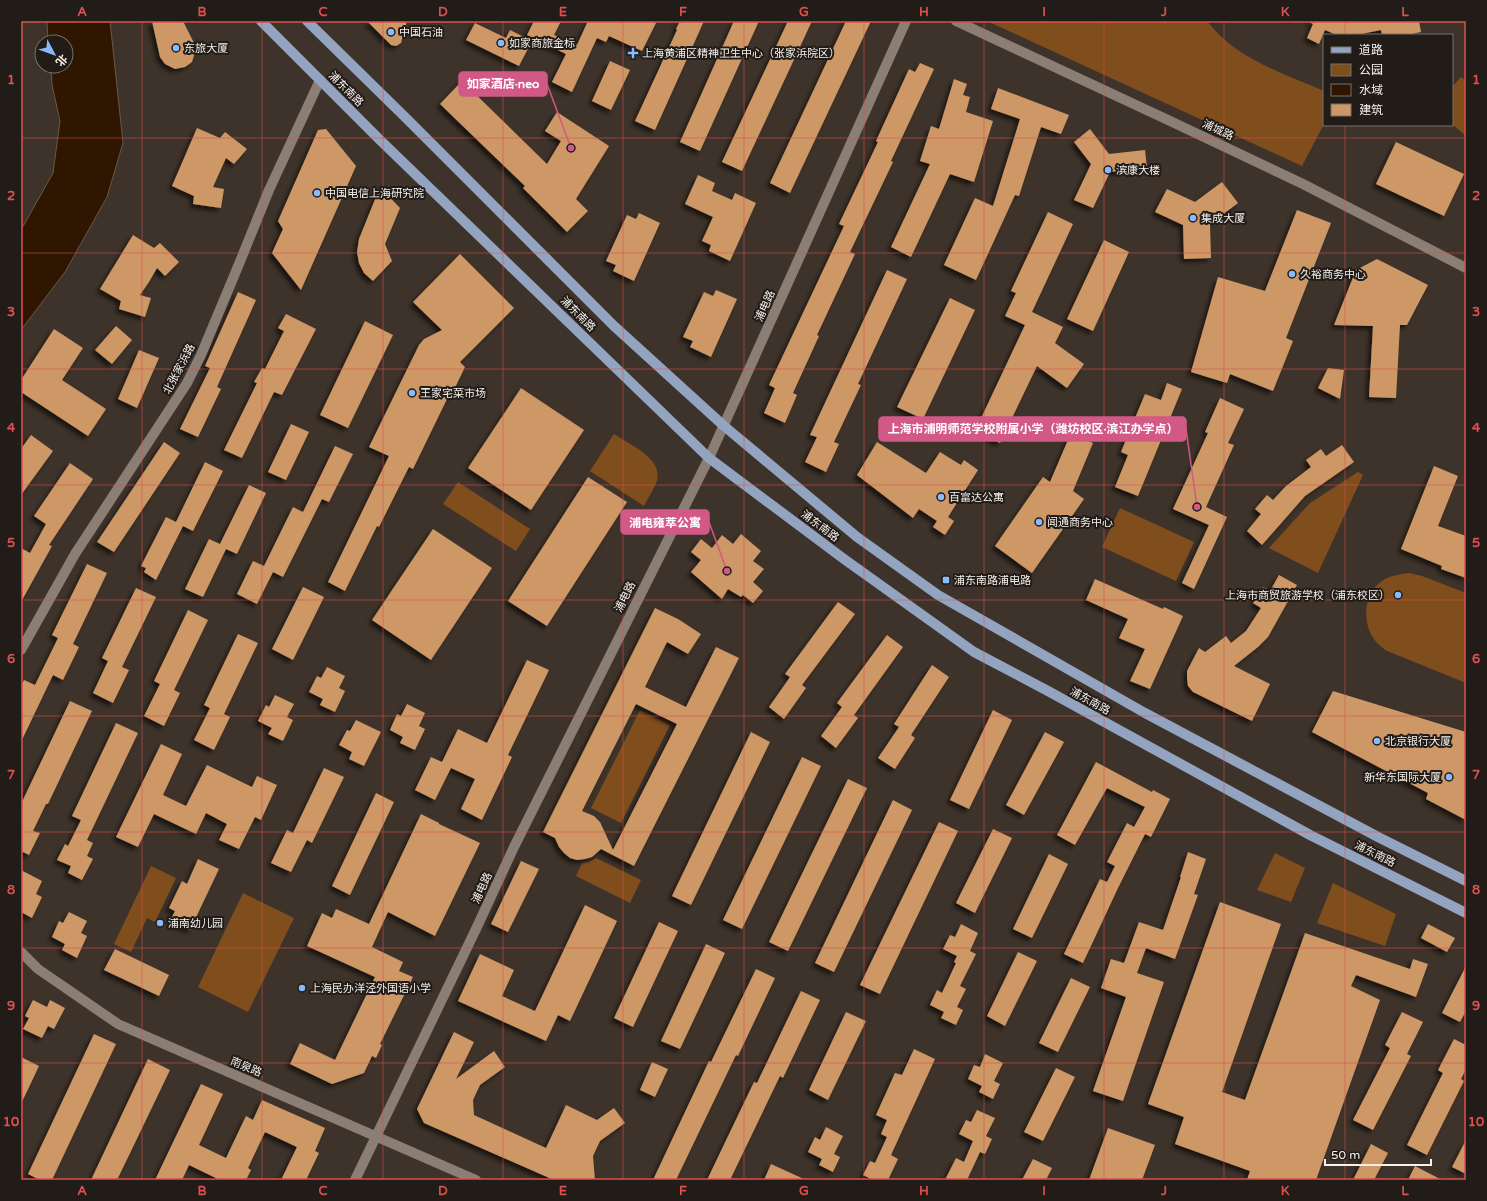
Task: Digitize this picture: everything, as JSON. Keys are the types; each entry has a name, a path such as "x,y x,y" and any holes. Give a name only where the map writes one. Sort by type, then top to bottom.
{"main road":[{"name":"浦东南路","path":"261,21 708,458 974,652 1310,835 1466,913"},
{"name":"浦东南路","path":"307,21 614,326 724,426 857,537 938,594 1145,713 1380,838 1466,881"}],"street":[{"name":"浦电路","path":"355,1180 527,820 724,426 906,21"},
{"name":"浦城路","path":"956,21 1303,184 1466,268"},
{"name":"北张家浜路","path":"21,650 75,554 187,383 201,355 269,190 320,80"},
{"name":"南泉路","path":"21,952 38,969 118,1024 476,1180"}],"green space":[{"path":"987,21 1207,21 1232,45 1261,64 1323,91 1323,126 1302,166"},
{"path":"1461,77 1466,81 1466,136 1453,125 1453,86"},
{"path":"614,434 644,453 655,466 658,473 657,481 644,506 590,471"},
{"path":"458,482 530,529 516,551 443,504"},
{"path":"1120,508 1194,542 1176,581 1102,547"},
{"path":"1409,573 1422,576 1466,593 1466,683 1385,650 1376,642 1370,631 1366,615 1369,598 1373,591 1378,584 1385,579"},
{"path":"640,710 670,725 621,823 591,808"},
{"path":"1275,853 1305,868 1291,902 1257,890"},
{"path":"596,858 641,880 630,903 576,876 582,863 589,862"},
{"path":"151,866 176,878 155,922 147,918 131,952 114,944"},
{"path":"1333,883 1396,914 1385,946 1317,923"},
{"path":"243,893 294,918 248,1012 198,987"}],"shaded area":[{"path":"1358,472 1363,475 1318,573 1269,548 1310,503"}],"water":[{"path":"47,21 110,21 123,143 107,197 65,272 21,330 21,230 53,173 60,121 52,85 51,74 74,74 74,34 48,34"}],"building":[{"name":"东旅大厦","path":"152,21 183,21 194,43 195,52 192,62 185,67 175,69 165,64 160,57"},
{"name":"中国石油","path":"367,21 407,21 401,43 396,46 391,45"},
{"path":"534,21 561,21 554,35 577,45 588,21 657,21 642,51 609,36 606,42 597,38 572,92 552,82 566,54 527,35"},
{"path":"680,21 704,21 655,130 635,121"},
{"path":"734,21 759,21 700,151 680,142"},
{"path":"788,21 812,21 742,171 722,162"},
{"path":"846,21 871,21 790,193 770,183"},
{"path":"1307,21 1419,21 1421,32 1411,34 1382,34 1381,30 1361,34 1335,34 1325,30 1319,44 1307,38 1313,24"},
{"name":"如家商旅金标","path":"475,23 506,38 510,30 532,41 519,66 466,40"},
{"path":"610,61 630,70 611,110 592,101"},
{"path":"920,63 934,69 891,161 893,162 850,252 855,254 817,335 819,336 793,393 797,395 785,423 764,413 775,388 769,385 844,226 839,224 878,142 876,141 909,69 915,72"},
{"path":"954,79 967,84 963,95 970,97 966,112 993,121 974,182 950,174 911,257 891,247 930,164 920,161 931,126 939,129"},
{"path":"462,81 547,164 561,141 545,131 557,112 609,146 576,199 588,211 567,232 523,188 525,186 440,104"},
{"path":"998,88 1069,115 1061,134 1041,127 1019,196 1015,195 976,280 944,265 975,198 993,206 1020,119 991,109"},
{"path":"197,128 220,138 225,132 247,149 234,164 226,158 213,187 224,189 221,208 193,204 194,196 172,186"},
{"name":"中国电信上海研究院","path":"326,129 356,166 301,290 272,253 283,229 278,221 318,130"},
{"name":"滨康大楼","path":"1090,129 1109,154 1145,150 1147,168 1110,172 1093,208 1074,200 1091,164 1074,142"},
{"path":"1396,142 1464,174 1444,216 1376,184"},
{"path":"698,175 715,183 712,191 732,200 735,193 756,203 730,261 709,251 711,245 702,241 713,217 685,204"},
{"name":"集成大厦","path":"1222,182 1238,203 1210,224 1211,258 1184,259 1183,225 1155,212 1167,189 1195,202"},
{"path":"380,187 400,208 385,244 392,261 373,281 364,273 359,263 357,252 359,239"},
{"path":"1297,210 1331,223 1286,338 1293,341 1273,391 1230,374 1227,383 1191,372 1218,277 1265,291"},
{"path":"1048,212 1073,224 1032,312 1063,327 1055,343 1084,364 1067,388 1037,366 1000,443 975,431 1025,325 1005,316 1016,293 1011,291"},
{"path":"639,213 660,223 634,281 613,271 616,265 606,261 627,215 636,219"},
{"path":"133,235 154,248 160,243 179,262 165,276 157,268 140,295 151,298 145,317 119,309 121,301 100,289"},
{"path":"1104,240 1129,252 1093,331 1067,319"},
{"path":"460,254 514,308 460,362 465,367 450,398 448,397 413,469 409,467 379,527 377,526 345,591 328,582 389,456 369,447 419,345 424,339 442,330 413,302"},
{"path":"1377,259 1428,285 1407,325 1400,325 1396,398 1369,397 1373,326 1334,325 1356,270"},
{"path":"887,270 907,279 858,384 861,385 834,442 839,444 826,472 805,462 817,437 810,435"},
{"path":"716,290 737,299 711,357 690,347 693,341 683,337 704,292 713,296"},
{"path":"238,292 256,300 217,387 221,389 198,437 180,429 210,368 205,366"},
{"path":"950,298 975,310 923,419 897,407"},
{"path":"286,314 316,329 282,395 274,392 242,458 224,450 257,383 254,382 262,368 265,369 284,331 278,328"},
{"path":"365,321 393,335 348,428 320,415"},
{"path":"116,326 132,340 112,364 95,350"},
{"path":"54,329 83,348 62,380 106,409 88,436 21,392 21,380"},
{"path":"139,350 159,358 137,408 118,399"},
{"path":"1328,368 1344,370 1340,399 1318,388"},
{"path":"1167,383 1182,389 1138,496 1115,487 1128,455 1121,452 1145,394 1161,400"},
{"path":"521,388 584,430 531,510 468,468"},
{"path":"1220,398 1244,409 1228,443 1234,445 1206,507 1227,517 1194,589 1182,583 1209,525 1173,509 1208,433 1205,432"},
{"path":"291,424 309,432 286,480 268,472"},
{"name":"闻通商务中心","path":"1071,433 1093,443 1073,491 1084,499 1032,573 995,546 1043,477 1050,482"},
{"path":"31,435 53,451 21,495 21,449"},
{"path":"164,442 180,453 114,552 97,542"},
{"path":"877,442 926,473 940,452 961,465 964,460 978,470 948,517 954,521 945,535 933,527 937,521 919,509 913,518 857,475"},
{"path":"1342,445 1354,462 1305,496 1262,545 1247,531 1261,514 1255,509 1267,495 1273,500 1286,486 1311,467 1306,460 1321,449 1326,456"},
{"path":"335,446 353,454 329,502 322,499 283,577 273,572 257,604 237,594 253,561 264,566 293,507 303,512"},
{"path":"205,462 223,471 193,531 183,526 156,580 144,572 146,568 141,566 166,517 176,522"},
{"path":"70,463 93,479 49,545 52,546 21,602 21,548 30,553 46,524 34,516"},
{"path":"1434,466 1458,476 1438,526 1466,536 1466,578 1441,569 1442,566 1401,549"},
{"path":"588,477 627,502 547,626 508,601"},
{"path":"249,485 266,493 237,554 226,549 203,597 185,589 209,539 220,544"},
{"path":"433,529 492,568 431,660 372,620"},
{"path":"741,534 761,551 753,561 764,569 753,582 763,591 753,603 743,595 741,597 728,589 722,599 691,572 701,560 691,552 701,539 712,548 722,535 733,544"},
{"path":"87,564 107,573 73,644 79,647 63,680 53,675 21,742 21,686 24,680 35,685 58,638 52,635"},
{"path":"1279,575 1297,585 1268,637 1234,666 1270,684 1252,721 1193,692 1188,686 1187,671 1199,648 1205,652 1226,636 1231,643 1246,631 1261,608 1253,603 1263,587 1270,591"},
{"path":"1095,579 1163,609 1164,607 1183,616 1150,689 1130,681 1145,649 1119,638 1128,619 1086,600"},
{"path":"303,587 324,597 293,660 272,649"},
{"path":"136,588 156,597 122,667 129,670 113,703 93,693 108,661 102,658"},
{"path":"838,602 855,614 802,685 806,688 784,719 769,707 790,677 785,674"},
{"path":"655,608 678,619 701,634 688,654 667,642 645,687 686,707 716,647 739,658 634,866 601,849 592,857 577,860 570,858 559,847 555,838 543,832","holes":["636,704 677,724 613,850 600,822 594,816 582,811"]},
{"path":"188,610 208,620 174,690 180,693 164,726 144,716 160,684 154,681"},
{"path":"238,634 258,643 224,714 230,717 214,750 194,740 210,708 204,705"},
{"path":"887,635 903,647 854,715 858,718 836,748 821,736 842,707 837,703"},
{"path":"527,660 549,670 508,755 512,757 482,820 461,809 475,779 451,768 435,800 415,790 431,757 442,762 458,729 487,743"},
{"path":"932,665 949,677 911,735 915,738 895,769 878,758 899,727 894,724"},
{"path":"327,667 345,676 339,688 345,691 335,712 320,705 323,699 309,692 317,676 321,678"},
{"name":"北京银行大厦","path":"1333,691 1466,732 1466,820 1426,799 1428,793 1312,732"},
{"path":"275,695 294,704 287,717 293,720 283,741 268,734 272,728 258,721 266,705 269,707"},
{"path":"70,701 92,711 48,804 46,804 33,831 40,833 29,855 21,851 21,804"},
{"path":"407,704 425,713 419,726 425,729 415,750 400,743 403,737 390,730 397,714 401,716"},
{"path":"993,710 1012,720 969,809 950,800"},
{"path":"356,720 381,732 364,766 349,759 352,752 339,745 347,730 350,731"},
{"path":"116,723 138,733 87,840 93,843 87,856 93,859 82,880 68,873 71,866 57,860 65,844 68,846 81,820 72,816"},
{"path":"751,732 770,742 691,905 672,896"},
{"path":"1045,732 1064,742 1024,815 1006,805"},
{"path":"161,744 182,754 163,795 186,806 207,765 252,787 257,776 277,785 261,820 255,817 239,849 219,840 227,824 206,813 196,834 154,814 138,847 116,837"},
{"path":"802,757 821,766 742,929 723,920"},
{"path":"1096,762 1152,792 1153,790 1170,799 1151,837 1145,834 1083,963 1064,954 1100,879 1107,882 1115,866 1107,862 1127,823 1134,827 1145,807 1107,788 1075,845 1057,835"},
{"path":"324,768 344,777 312,843 307,840 291,872 271,863 287,830 293,833"},
{"path":"848,779 867,788 788,951 769,942"},
{"path":"376,793 394,802 350,895 332,886"},
{"path":"893,800 912,810 834,972 815,963"},
{"path":"421,814 480,843 435,936 388,912 372,947 403,962 399,971 413,977 380,1044 382,1045 376,1058 372,1056 364,1073 332,1084 290,1064 300,1043 335,1060 375,977 307,946 322,913 332,918 336,909 369,924"},
{"path":"939,822 958,831 880,994 860,985"},
{"path":"993,829 1012,838 975,913 956,903"},
{"path":"1188,852 1206,859 1194,894 1198,895 1175,959 1146,948 1137,973 1164,982 1123,1101 1093,1091 1126,997 1101,988 1111,959 1124,963 1139,922 1163,930"},
{"path":"1049,854 1068,864 1032,938 1013,929"},
{"path":"198,859 219,869 190,930 170,921 175,911 169,908 182,881 187,884"},
{"path":"521,861 539,869 508,932 491,924"},
{"path":"21,870 42,881 36,894 42,897 32,918 21,912"},
{"path":"1220,902 1281,924 1222,1092 1245,1100 1305,933 1410,969 1413,959 1428,964 1416,997 1356,975 1351,986 1380,1000 1316,1180 1247,1180 1250,1171 1175,1144 1184,1117 1148,1104"},
{"path":"585,905 617,921 570,1021 558,1015 546,1041 458,1001 480,954 514,970 502,996 535,1011"},
{"path":"69,912 87,921 81,933 87,936 77,958 62,950 65,944 52,937 59,921 63,923"},
{"path":"659,922 678,931 633,1027 614,1018"},
{"path":"961,924 978,933 970,951 976,954 960,986 966,989 957,1007 963,1010 956,1025 941,1018 944,1012 930,1005 937,990 942,993 956,963 954,962 957,956 943,949 950,935 955,937"},
{"path":"1428,924 1455,938 1447,952 1421,938"},
{"path":"706,944 725,953 680,1049 661,1041"},
{"path":"115,949 169,975 159,996 104,970"},
{"path":"1018,952 1037,961 1005,1026 987,1016"},
{"path":"1466,966 1466,1011 1460,1022 1442,1013"},
{"path":"756,969 775,978 738,1056 736,1055 676,1180 653,1180 709,1061 711,1062"},
{"path":"1071,978 1090,987 1058,1052 1039,1043"},
{"path":"801,991 820,1000 783,1078 780,1076 730,1180 707,1180 754,1082 757,1083"},
{"path":"33,1000 47,1007 50,1000 65,1008 54,1029 48,1026 42,1038 23,1029 29,1018 25,1016"},
{"path":"846,1012 866,1021 828,1100 809,1090"},
{"path":"1402,1012 1423,1022 1407,1054 1411,1056 1373,1130 1353,1120 1390,1048 1385,1045"},
{"path":"454,1032 474,1042 456,1079 494,1051 505,1067 480,1085 473,1100 474,1115 546,1148 566,1105 597,1120 614,1108 625,1123 600,1141 593,1156 595,1180 554,1180 424,1123 417,1109"},
{"path":"94,1034 116,1044 52,1180 40,1180 28,1174"},
{"path":"1454,1039 1466,1045 1466,1069 1461,1079 1464,1081 1427,1155 1407,1145 1443,1073 1438,1070"},
{"path":"914,1049 935,1059 891,1155 898,1159 888,1180 873,1180 863,1175 870,1161 875,1163 887,1137 881,1134 887,1120 876,1115 895,1073 902,1075"},
{"path":"985,1054 1003,1063 994,1081 1000,1084 993,1099 979,1092 982,1086 968,1079 974,1065 980,1067"},
{"path":"21,1057 39,1066 21,1104"},
{"path":"148,1059 170,1070 117,1180 91,1180"},
{"path":"652,1062 668,1069 655,1097 640,1090"},
{"path":"1056,1068 1075,1077 1043,1141 1024,1132"},
{"path":"201,1084 223,1094 199,1145 226,1158 246,1116 253,1120 262,1100 325,1128 315,1151 319,1153 306,1180 281,1180 297,1147 265,1132 248,1168 251,1170 246,1180 220,1180 189,1165 182,1180 155,1180"},
{"path":"977,1110 995,1118 986,1136 992,1139 985,1154 980,1152 967,1180 945,1180 956,1158 964,1162 973,1141 959,1134 966,1120 971,1122"},
{"path":"826,1127 843,1136 834,1154 840,1157 833,1172 819,1165 822,1159 808,1152 815,1137 820,1140"},
{"path":"1108,1128 1155,1145 1142,1180 1089,1180"},
{"path":"1466,1140 1466,1174 1452,1167"},
{"path":"1371,1144 1388,1153 1374,1180 1353,1180"},
{"path":"1033,1159 1052,1168 1046,1180 1022,1180"},
{"path":"771,1164 806,1180 764,1180"},
{"path":"1415,1166 1442,1180 1408,1180"}],"place":[{"name":"中国石油","path":"391,32"},
{"name":"如家商旅金标","path":"501,43"},
{"name":"东旅大厦","path":"176,48"},
{"name":"上海黄浦区精神卫生中心（张家浜院区）","path":"633,53"},
{"name":"如家酒店·neo","path":"571,148"},
{"name":"滨康大楼","path":"1108,170"},
{"name":"中国电信上海研究院","path":"317,193"},
{"name":"集成大厦","path":"1193,218"},
{"name":"久裕商务中心","path":"1292,274"},
{"name":"王家宅菜市场","path":"412,393"},
{"name":"百富达公寓","path":"941,497"},
{"name":"上海市浦明师范学校附属小学（潍坊校区·滨江办学点）","path":"1197,507"},
{"name":"闻通商务中心","path":"1039,522"},
{"name":"浦电雍萃公寓","path":"727,571"},
{"name":"浦东南路浦电路","path":"946,580"},
{"name":"上海市商贸旅游学校（浦东校区）","path":"1398,595"},
{"name":"北京银行大厦","path":"1377,741"},
{"name":"新华东国际大厦","path":"1449,777"},
{"name":"浦南幼儿园","path":"160,923"},
{"name":"上海民办洋泾外国语小学","path":"302,988"}]}
